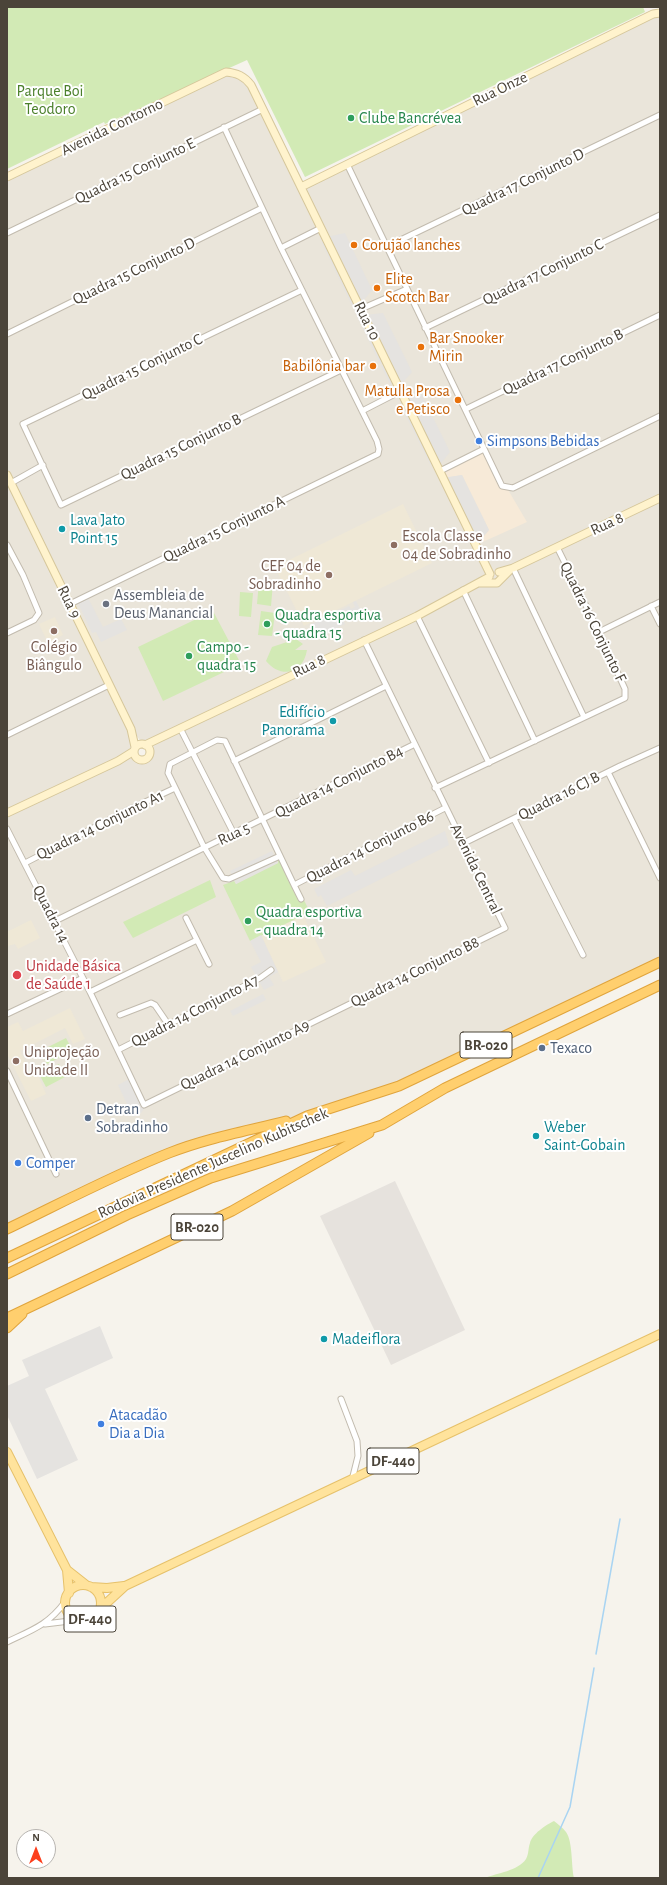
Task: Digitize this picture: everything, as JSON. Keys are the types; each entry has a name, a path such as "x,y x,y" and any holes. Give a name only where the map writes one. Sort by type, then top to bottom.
{"highway":[{"name":"Rodovia Presidente Juscelino Kubitschek","path":"7,1258 307,1116 399,1086 660,962"},
{"name":"Rodovia Presidente Juscelino Kubitschek","path":"7,1274 127,1216 211,1178 382,1125 445,1088 660,985"},
{"name":"BR-020","path":"7,1229 48,1208 169,1153 200,1142 307,1116"},
{"name":"BR-020","path":"7,1318 232,1211 382,1125"},
{"path":"7,1224 48,1208"},
{"path":"7,1328 31,1306"}],"main road":[{"name":"DF-440","path":"125,1586 91,1619 78,1620 68,1612 66,1602 69,1593 76,1586 107,1588 125,1586 660,1334"},
{"path":"7,1452 67,1570 69,1593"},
{"path":"67,1570 88,1586"},
{"name":"DF-440","path":"88,1586 100,1597 100,1610"}],"street":[{"name":"Rua Onze","path":"301,187 656,14"},
{"name":"Avenida Contorno","path":"7,177 226,72 236,73 245,77 251,85"},
{"name":"Rua 10","path":"251,85 482,558 495,576"},
{"name":"Quadra 15 Conjunto E","path":"7,233 263,109"},
{"name":"Quadra 17 Conjunto D","path":"386,247 660,115"},
{"path":"224,127 281,248 362,411 401,391"},
{"path":"346,164 502,486 513,488 660,416"},
{"name":"Quadra 15 Conjunto D","path":"7,334 262,208"},
{"name":"Quadra 17 Conjunto C","path":"426,328 660,215"},
{"path":"281,248 321,228"},
{"path":"361,309 407,289"},
{"name":"Quadra 15 Conjunto C","path":"43,465 23,424 302,290"},
{"name":"Quadra 17 Conjunto B","path":"466,409 660,315"},
{"name":"Quadra 15 Conjunto B","path":"43,465 61,505 341,370"},
{"name":"Quadra 15 Conjunto A","path":"70,604 378,454 379,449 377,441 362,411"},
{"path":"440,471 484,449"},
{"path":"11,482 43,465"},
{"name":"Rua 9","path":"7,475 131,729"},
{"name":"Rua 8","path":"146,747 180,728 417,616 475,584 660,498"},
{"path":"7,545 36,603 38,616 34,620 7,633"},
{"name":"Quadra 16 Conjunto F","path":"557,547 625,689 625,698 584,717"},
{"path":"435,788 584,717 512,568"},
{"path":"463,590 535,741"},
{"path":"599,632 660,602"},
{"path":"651,606 660,624"},
{"path":"417,616 489,763"},
{"name":"Avenida Central","path":"364,640 416,744 435,788 464,843 505,928"},
{"path":"7,735 109,685"},
{"path":"234,761 386,686"},
{"path":"180,728 234,834"},
{"path":"131,729 146,747 149,755 144,759 135,752 131,729"},
{"path":"280,856 226,879 221,877 204,847 175,788 168,773 168,766 217,740 225,741 301,899"},
{"name":"Quadra 14 Conjunto B4","path":"263,820 416,744"},
{"path":"7,813 118,761 135,752 139,745 146,747"},
{"name":"Quadra 16 CJ B","path":"464,843 658,748"},
{"path":"608,772 660,878"},
{"name":"Quadra 14 Conjunto A1","path":"25,863 126,811 175,788"},
{"name":"Quadra 14 Conjunto B6","path":"294,884 445,808"},
{"path":"514,819 583,955"},
{"name":"Rua 5","path":"55,921 204,847 263,820"},
{"name":"Quadra 14","path":"7,829 55,921 144,1105"},
{"path":"186,918 209,964"},
{"name":"Quadra 14 Conjunto B8","path":"324,1016 505,928"},
{"path":"90,992 197,940"},
{"name":"Quadra 14 Conjunto A7","path":"118,1050 260,978 271,970"},
{"path":"7,1014 83,978"},
{"path":"120,1015 151,1003 155,1006 168,1024"},
{"name":"Quadra 14 Conjunto A9","path":"144,1105 324,1016"},
{"path":"7,1071 56,1174"},
{"path":"341,1399 357,1441 358,1456 352,1480"},
{"name":"DF-440","path":"7,1642 44,1624 56,1614 66,1602"},
{"name":"DF-440","path":"44,1624 78,1620"}],"shaded area":[{"path":"660,14 660,961 399,1086 307,1116 201,1142 7,1224 7,177 226,72 245,77 301,187","holes":["454,594 364,640 237,700","132,730 143,744 162,737 149,751 146,758 140,759 136,757 119,760 135,747"]},
{"path":"345,233 372,290 359,306 364,315 383,313 412,372 399,387 390,384 381,366 387,363 386,360 380,364 322,243 326,237"},
{"path":"422,395 450,452 438,467 430,464 400,404 403,396"},
{"path":"484,449 527,522 476,545 489,530 462,475 443,478 440,471"},
{"path":"462,475 489,530 476,545 443,478"},
{"path":"403,504 432,563 304,626 275,567"},
{"path":"87,596 103,627 121,619 127,630 101,642 96,632 92,633 77,601"},
{"path":"356,601 363,615 350,621 348,618 343,620 345,624 319,637 312,624 349,606 351,609 355,607 353,602"},
{"path":"55,617 63,635 48,643 39,624"},
{"path":"445,831 449,845 327,906 321,895 318,897 314,889 351,870 355,876"},
{"path":"272,851 278,863 236,884 230,871"},
{"path":"303,915 326,962 283,982 261,935"},
{"path":"31,920 40,938 18,949 15,944 7,946 7,932"},
{"path":"261,935 278,972 269,977 274,985 264,990 251,967 261,962 250,941"},
{"path":"263,994 266,1000 233,1016 230,1011"},
{"path":"70,1008 85,1039 73,1044 65,1028 20,1051 31,1075 37,1073 46,1094 31,1101 7,1054 7,1027 18,1022 23,1031"},
{"path":"133,1077 146,1106 141,1113 133,1117 118,1085"},
{"path":"395,1181 465,1330 391,1365 320,1216"},
{"path":"100,1326 113,1358 45,1389 78,1460 37,1479 7,1415 7,1386 29,1376 22,1360"}],"green space":[{"name":"Parque Boi Teodoro","path":"7,7 643,7 645,12 305,177 247,60 105,124 104,122 7,169"},
{"name":"Quadra esportiva - quadra 15","path":"259,582 273,583 271,606 257,604"},
{"name":"Quadra esportiva - quadra 15","path":"240,592 253,593 251,617 239,616"},
{"name":"Campo - quadra 15","path":"213,611 241,664 163,701 138,647"},
{"name":"Quadra esportiva - quadra 15","path":"261,611 275,613 272,636 258,635"},
{"path":"296,639 303,644 295,650 307,650 305,658 296,669 285,672 272,667 266,661 272,647"},
{"path":"278,859 284,861 310,912 250,941 223,885 234,881 236,884 278,863"},
{"path":"210,880 216,897 133,938 123,922"},
{"path":"66,1038 73,1051 47,1064 40,1051"},
{"path":"59,1064 65,1077 46,1087 39,1074"},
{"path":"554,1821 566,1832 568,1836 571,1848 574,1878 485,1878 513,1869 522,1863 527,1857 529,1845 533,1836 543,1827"}],"waterway":[{"path":"596,1654 620,1519"},
{"path":"538,1878 570,1807 594,1668"}],"place":[{"name":"Clube Bancrévea","path":"351,118"},
{"name":"Corujão lanches","path":"354,245"},
{"name":"Elite Scotch Bar","path":"377,288"},
{"name":"Bar Snooker Mirin","path":"421,347"},
{"name":"Babilônia bar","path":"373,366"},
{"name":"Matulla Prosa e Petisco","path":"458,400"},
{"name":"Simpsons Bebidas","path":"479,441"},
{"name":"Lava Jato Point 15","path":"62,529"},
{"name":"Escola Classe 04 de Sobradinho","path":"394,545"},
{"name":"CEF 04 de Sobradinho","path":"329,575"},
{"name":"Assembleia de Deus Manancial","path":"106,604"},
{"name":"Quadra esportiva - quadra 15","path":"267,624"},
{"name":"Colégio Biângulo","path":"54,631"},
{"name":"Campo - quadra 15","path":"189,656"},
{"name":"Edifício Panorama","path":"333,721"},
{"name":"Quadra esportiva - quadra 14","path":"248,921"},
{"name":"Unidade Básica de Saúde 1","path":"17,975"},
{"name":"Texaco","path":"542,1048"},
{"name":"Uniprojeção Unidade II","path":"16,1061"},
{"name":"Detran Sobradinho","path":"88,1118"},
{"name":"Weber Saint-Gobain","path":"536,1136"},
{"name":"Comper","path":"18,1163"},
{"name":"Madeiflora","path":"324,1339"},
{"name":"Atacadão Dia a Dia","path":"101,1424"}]}
